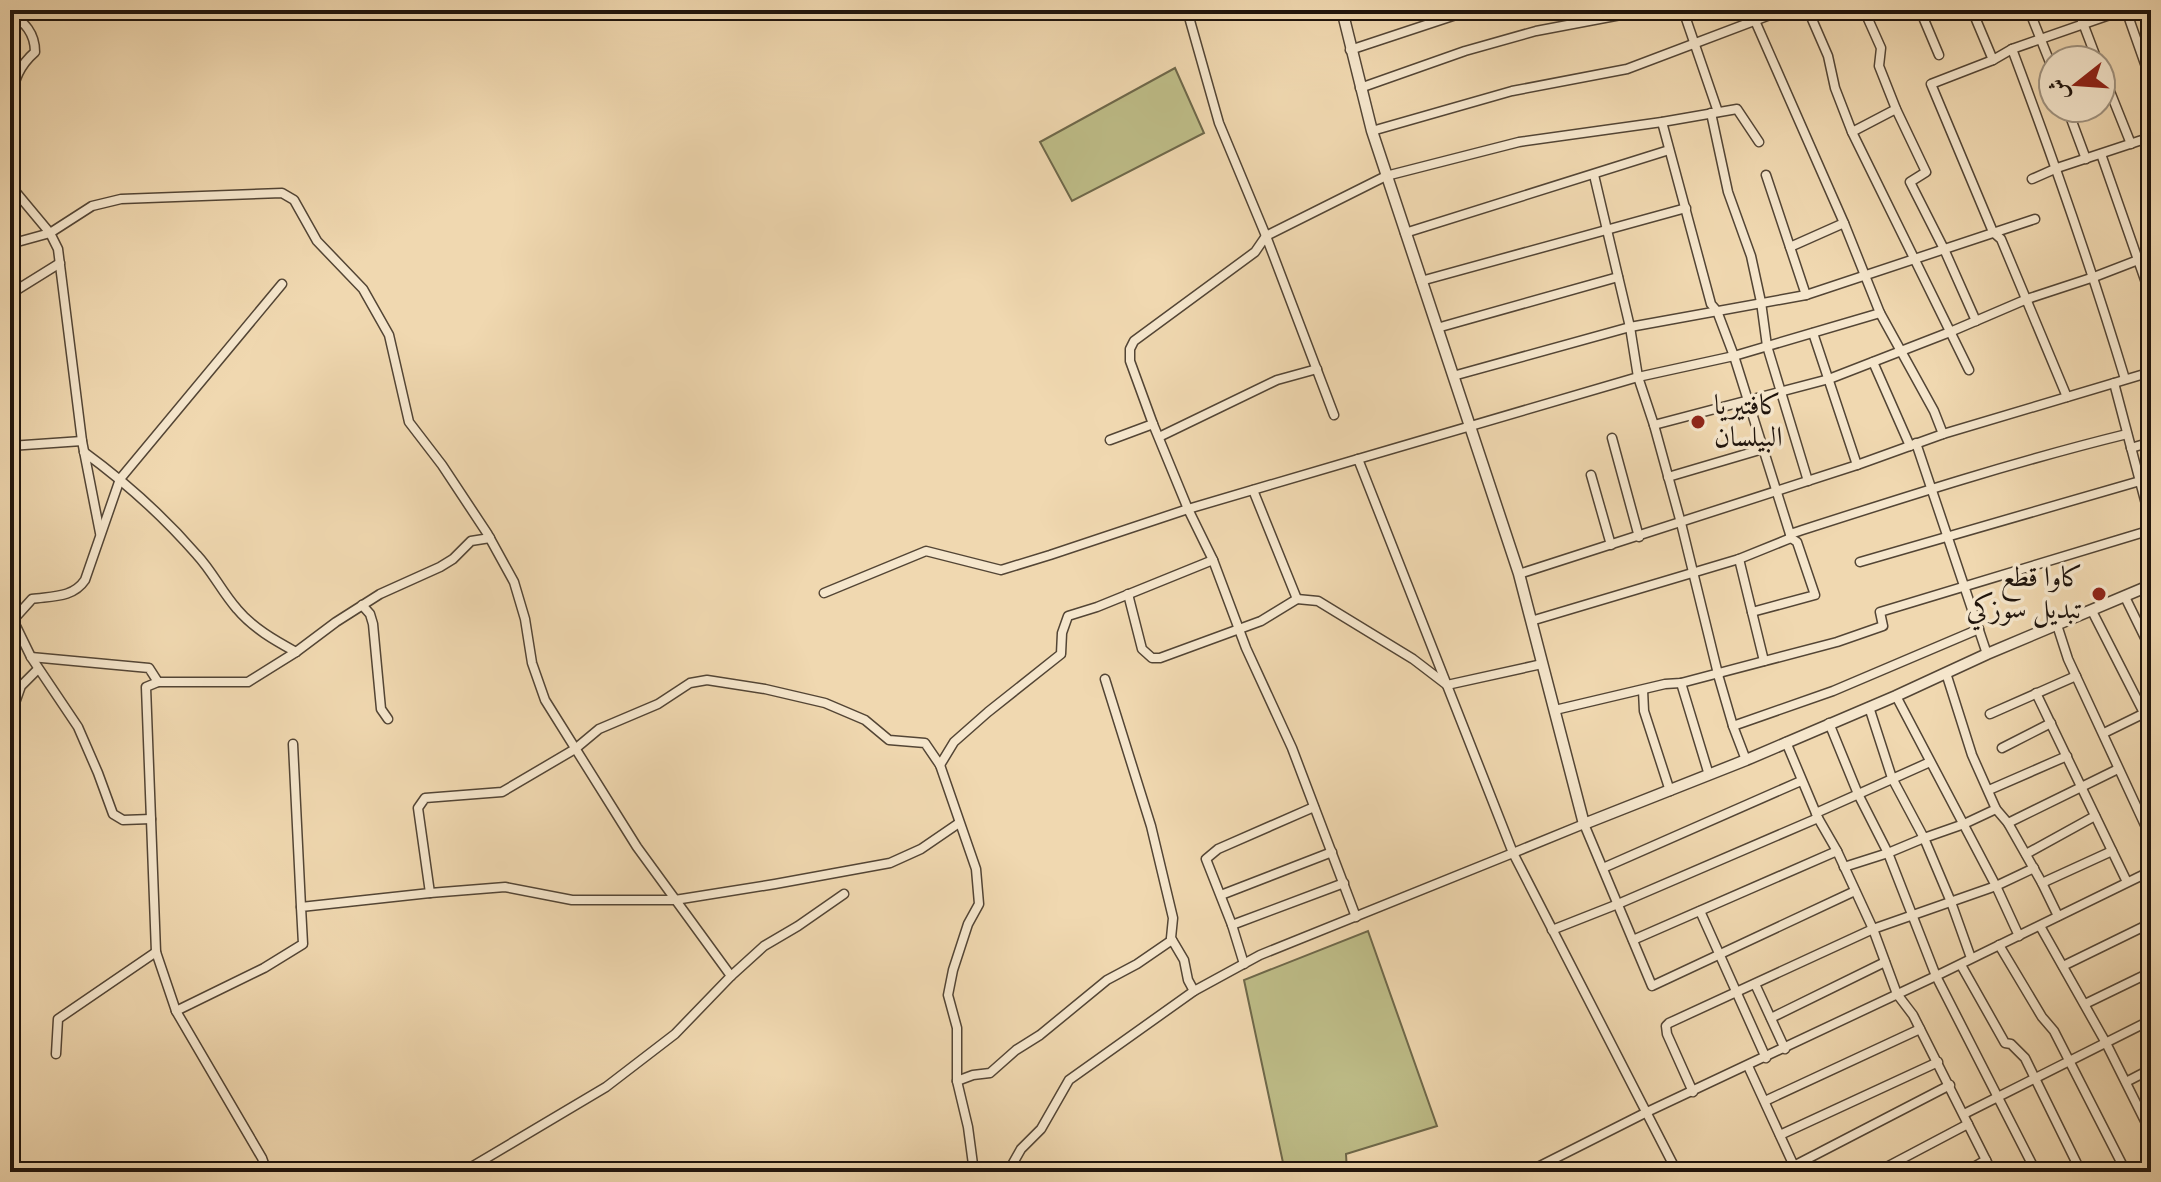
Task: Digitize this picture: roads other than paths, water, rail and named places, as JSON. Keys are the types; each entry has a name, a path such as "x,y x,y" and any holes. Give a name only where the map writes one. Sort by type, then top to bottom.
{"street":[{"path":"1187,10 1219,123 1334,415"},
{"path":"1342,10 1360,88 1386,176 1519,574 1584,824 1652,986 1855,891"},
{"path":"1350,50 1471,10"},
{"path":"1360,88 1465,51 1536,31 1647,10"},
{"path":"1683,10 1714,112 1728,192 1751,256 1767,346 1808,481"},
{"path":"1746,10 1754,21 1844,223 1880,313 1934,411 1943,434"},
{"path":"1372,131 1512,91 1627,69 1783,10"},
{"path":"1808,10 1828,56 1835,88 1852,132 1969,370"},
{"path":"1864,10 1881,48 1879,66 1926,172 1910,182 1976,321"},
{"path":"1920,10 1939,55"},
{"path":"1972,10 1993,60"},
{"path":"2029,10 2044,44"},
{"path":"2078,10 2091,44"},
{"path":"2067,397 2001,239 1993,232 1931,84 1993,60 2012,49 2125,10 2151,81"},
{"path":"10,11 27,25 35,52 10,72"},
{"path":"2012,49 2057,168 2125,379"},
{"path":"10,100 15,77 23,63"},
{"path":"1356,917 1292,748 1238,629 1213,560 1153,424 1132,368 1130,349 1134,341 1255,252 1266,236 1386,176 1519,142 1737,109 1759,142"},
{"path":"1852,132 1896,109"},
{"path":"2117,109 2131,144"},
{"path":"1662,122 1711,304 1717,311 1734,356 1776,492 1815,595 1752,612"},
{"path":"2073,124 2086,159"},
{"path":"2032,179 2151,137"},
{"path":"1405,233 1669,150"},
{"path":"2101,154 2151,297"},
{"path":"1594,175 1630,327 1638,377 1681,523 1733,726 1746,760"},
{"path":"1766,175 1806,295"},
{"path":"10,185 50,233 58,249 82,441 100,533"},
{"path":"10,244 50,233 92,206 121,199 282,193 294,200 317,241 363,289 389,335 409,422 442,465 490,538 514,582 525,619 532,663 545,700 637,847 731,976"},
{"path":"1421,281 1686,208"},
{"path":"1453,376 1630,327 1806,295 2035,219"},
{"path":"1790,247 1844,223"},
{"path":"1654,425 1829,379 2027,299 2151,255"},
{"path":"10,297 60,263"},
{"path":"1437,328 1618,277"},
{"path":"151,819 123,820 113,814 78,727 38,669 12,617 32,599 69,594 80,587 120,479 282,284"},
{"path":"824,593 926,551 1001,570 1188,509 1470,426 1638,377 1734,356 1880,313"},
{"path":"1813,333 1857,465"},
{"path":"1873,362 1932,489 1987,654"},
{"path":"1159,437 1277,380 1317,369"},
{"path":"1519,574 1776,492 1943,434 2151,372"},
{"path":"2114,383 2150,516"},
{"path":"1110,440 1153,424"},
{"path":"1531,621 1739,559 1791,536 1932,489 2127,434"},
{"path":"1612,438 1639,537"},
{"path":"10,446 82,441"},
{"path":"2131,448 2151,442"},
{"path":"1668,477 1763,449"},
{"path":"84,452 120,479 198,556 249,621 296,652"},
{"path":"1358,459 1513,853 1677,1172"},
{"path":"1591,475 1611,545"},
{"path":"1860,562 2140,481"},
{"path":"1253,490 1297,599"},
{"path":"1555,710 1681,683 1837,642 1883,626 1880,612 2151,530"},
{"path":"267,1172 262,1158 176,1011 156,952 146,687 158,682 248,682 380,594 440,567 471,541 490,538"},
{"path":"1739,559 1764,661"},
{"path":"940,765 954,742 1061,654 1062,633 1068,616 1213,560"},
{"path":"1008,1172 1021,1149 1041,1129 1069,1080 1194,991 1260,955 1746,760 2151,585"},
{"path":"1128,594 1142,649 1152,658 1160,658 1261,621 1297,599 1318,601 1413,659 1447,685 1542,664"},
{"path":"2125,597 2151,650"},
{"path":"362,605 370,614 373,624 381,709 388,719"},
{"path":"2092,611 2148,712 2104,733"},
{"path":"2057,625 2068,659 2151,838"},
{"path":"1733,726 1833,691 1979,629"},
{"path":"31,657 149,668 158,682"},
{"path":"15,703 21,686 38,669"},
{"path":"1946,673 1972,755 1996,809 2026,854 2058,916"},
{"path":"1990,714 2076,676"},
{"path":"1105,679 1151,826 1173,918 1172,940 1184,960 1194,991"},
{"path":"430,893 418,808 425,798 502,792 575,749 599,729 658,704 690,683 707,680 825,703 865,720 889,740 925,743 940,765 976,869 979,904 968,924 948,995 957,1028 957,1081 974,1172"},
{"path":"1681,683 1709,775"},
{"path":"1643,690 1644,711 1670,791"},
{"path":"2036,693 2127,882"},
{"path":"1896,696 2019,936"},
{"path":"1869,707 1892,778 1924,838 1971,958"},
{"path":"1829,723 1858,794 1888,853 1936,976 2036,1172"},
{"path":"2002,748 2051,723"},
{"path":"1786,742 1801,781 1873,929 1897,994 1938,1062 1992,1172"},
{"path":"176,1011 264,968 303,944 293,744"},
{"path":"1989,790 2067,756"},
{"path":"1552,930 1618,904 1930,762"},
{"path":"2008,823 2118,769"},
{"path":"1603,868 1801,781"},
{"path":"1244,964 1206,859 1218,849 1314,807"},
{"path":"1844,867 1964,824 1996,809"},
{"path":"2026,854 2095,816"},
{"path":"301,907 505,887 572,900 675,900 890,863 921,849 959,823"},
{"path":"1633,940 1837,851"},
{"path":"2042,883 2112,851"},
{"path":"1221,895 1332,852"},
{"path":"1693,1092 1666,1026 1873,929 1996,886 2034,868"},
{"path":"1528,1172 2151,871"},
{"path":"1232,925 1344,883"},
{"path":"463,1172 606,1087 675,1034 764,946 844,894"},
{"path":"1700,911 1766,1058"},
{"path":"2063,966 2151,923"},
{"path":"2040,926 2148,1121 2151,1133"},
{"path":"957,1081 990,1073 1107,980 1172,940"},
{"path":"1999,945 2071,1061 2126,1172"},
{"path":"56,1054 58,1019 156,952"},
{"path":"1771,1018 1885,962"},
{"path":"1961,965 2005,1043 2011,1044 2025,1058 2081,1172"},
{"path":"2085,1004 2151,972"},
{"path":"1755,984 1785,1049"},
{"path":"1964,1114 2151,1020"},
{"path":"1765,1101 1920,1029"},
{"path":"1780,1135 1938,1062"},
{"path":"1748,1066 1794,1166"},
{"path":"2126,1082 2151,1069"},
{"path":"1782,1172 1950,1085"},
{"path":"1877,1172 1968,1124"},
{"path":"1965,1172 1986,1160"}],"place":[{"name":"كافتيريا البيلسان","path":"1698,422"},
{"name":"كاوا قطع تبديل سوزكي","path":"2099,594"}]}
